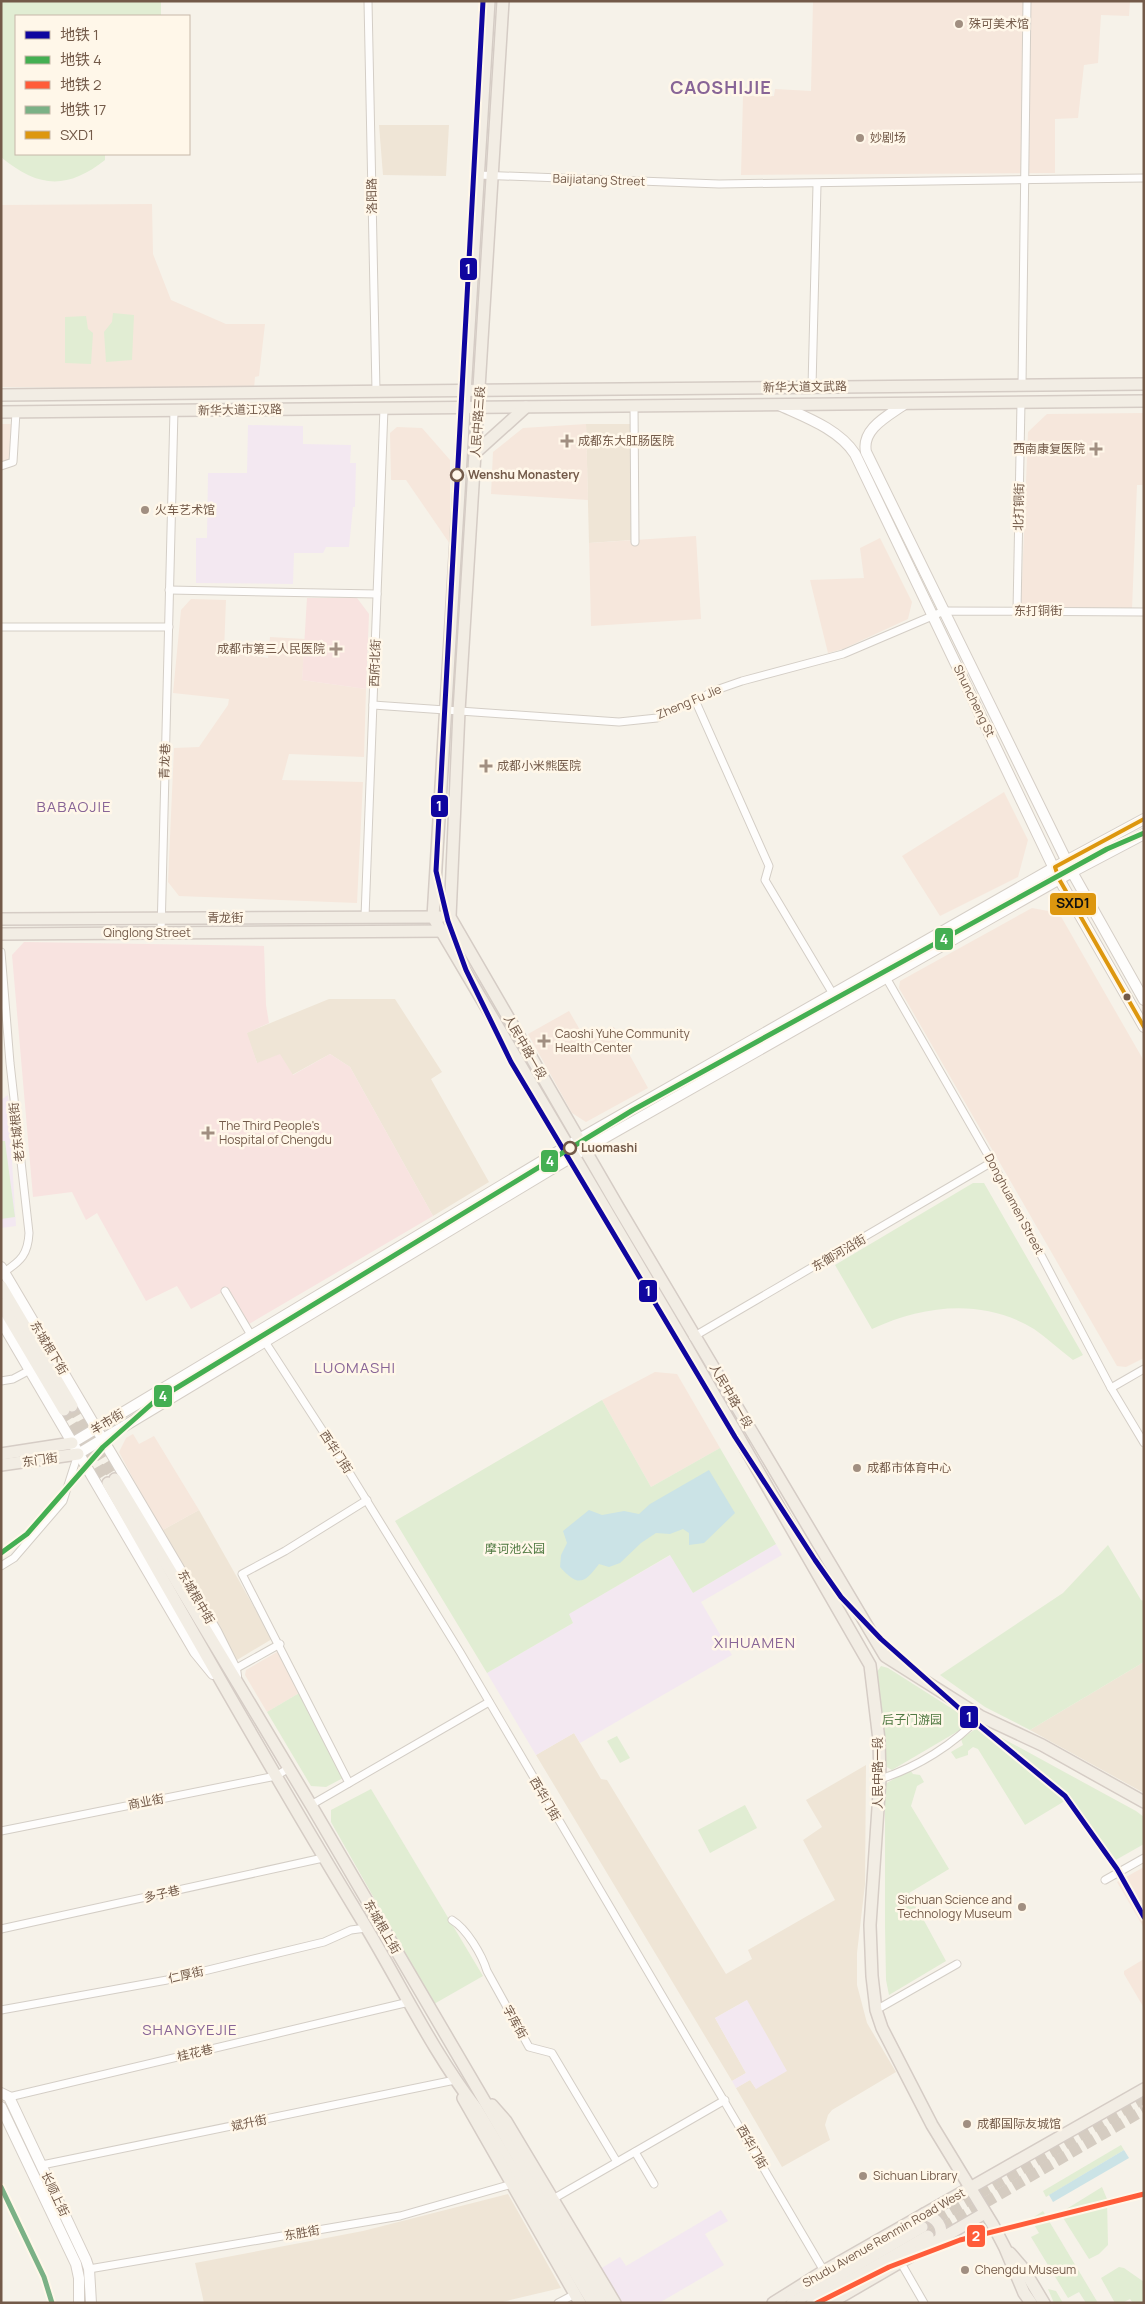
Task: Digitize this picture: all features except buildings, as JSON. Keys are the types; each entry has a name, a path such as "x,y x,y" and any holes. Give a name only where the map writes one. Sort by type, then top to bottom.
{"main road":[{"name":"人民中路三段","path":"433,917 466,408 488,1"},
{"name":"人民中路三段","path":"457,931 450,917 459,711 480,390 502,1"},
{"name":"新华大道文武路","path":"466,390 1144,384"},
{"name":"新华大道江汉路","path":"1,395 466,390"},
{"name":"新华大道文武路","path":"478,407 1144,401"},
{"name":"Shuncheng St","path":"906,403 873,428 864,446 1072,872 1144,1000"},
{"name":"Shuncheng St","path":"777,405 818,424 848,444 1055,867 1059,879 1144,1027"},
{"name":"新华大道江汉路","path":"1,412 478,407"},
{"path":"476,453 526,407"},
{"path":"582,1144 833,994 1066,860 1144,819"},
{"path":"582,1144 886,978 1059,879 1144,834"},
{"path":"433,917 442,931 457,931"},
{"name":"青龙街","path":"1,919 450,917"},
{"name":"人民中路一段","path":"442,931 684,1342 870,1665 879,1740 880,1779 870,1925 872,1976 876,2010 882,2028 909,2081 1005,2248 1014,2272 1031,2303"},
{"name":"Qinglong Street","path":"1,934 442,931"},
{"name":"人民中路一段","path":"457,931 885,1656 980,1716 1042,1745 1144,1802"},
{"name":"羊市街","path":"72,1443 255,1333 582,1144"},
{"name":"羊市街","path":"78,1454 265,1341 570,1151"},
{"name":"东城根下街","path":"3,1270 96,1428"},
{"path":"1,1286 68,1408 1,1304"},
{"path":"1,1321 195,1652 226,1691"},
{"name":"东城根中街","path":"96,1428 216,1631 235,1669 237,1682 289,1768"},
{"name":"东门街","path":"1,1454 72,1443"},
{"name":"东门街","path":"1,1465 78,1454"},
{"path":"237,1682 111,1481 226,1691 276,1776"},
{"path":"870,1665 873,1661 885,1656"},
{"name":"东城根上街","path":"289,1768 603,2302"},
{"name":"东城根上街","path":"276,1776 455,2080 476,2108 593,2303"},
{"name":"东城根上街","path":"455,2080 467,2107 578,2298"},
{"name":"东城根上街","path":"476,2085 506,2121 615,2303"},
{"name":"Shudu Avenue Renmin Road West","path":"773,2303 824,2271 1144,2089"},
{"name":"长顺上街","path":"5,2095 42,2165 89,2269 91,2303"},
{"name":"长顺上街","path":"1,2107 76,2264 79,2278 79,2303"},
{"path":"830,2303 985,2213"},
{"path":"924,2214 938,2222 942,2230 940,2240"},
{"name":"Shudu Avenue Renmin Road West","path":"792,2303 925,2231 812,2303"},
{"name":"人民中路一段","path":"1005,2248 1023,2268 1044,2303"}],"street":[{"name":"洛阳路","path":"368,1 376,391"},
{"path":"1022,385 1027,1"},
{"name":"Baijiatang Street","path":"478,175 719,184 817,185 1025,179 1144,178"},
{"path":"812,387 817,185"},
{"name":"北打铜街","path":"1017,611 1022,402"},
{"path":"634,406 636,542"},
{"name":"西府北街","path":"365,917 384,408"},
{"name":"青龙巷","path":"161,933 174,410"},
{"path":"1,466 13,462 16,412"},
{"path":"170,590 378,594"},
{"name":"东打铜街","path":"933,616 944,610 1144,612"},
{"name":"Zheng Fu Jie","path":"373,705 636,721 657,718 742,681 843,654 933,616"},
{"path":"1,626 169,627"},
{"path":"695,700 768,866 765,880 833,994"},
{"name":"老东城根街","path":"1,952 4,1014 29,1233 23,1258 3,1270"},
{"name":"Donghuamen Street","path":"880,967 992,1162 1111,1388 1144,1443"},
{"name":"东御河沿街","path":"684,1342 992,1162"},
{"name":"西华门街","path":"226,1291 255,1333 265,1341 367,1500 489,1702 824,2271"},
{"path":"1,1381 13,1379 30,1370"},
{"path":"1111,1388 1144,1370"},
{"path":"1,1566 14,1558 63,1500 78,1454"},
{"path":"349,1783 280,1644 242,1574 285,1551 367,1500"},
{"path":"1,1559 14,1558"},
{"path":"235,1669 280,1644"},
{"path":"311,1805 489,1702"},
{"path":"880,1779 896,1774 934,1753 966,1732 980,1716"},
{"name":"商业街","path":"1,1831 276,1776 289,1768"},
{"name":"多子巷","path":"1,1929 323,1858"},
{"path":"1105,1880 1144,1858"},
{"name":"字库街","path":"452,1920 459,1924 484,1962 487,1971 529,2047 552,2053 617,2162"},
{"name":"仁厚街","path":"1,2010 167,1980 324,1942 351,1930 366,1928"},
{"path":"876,2010 957,1964"},
{"name":"桂花巷","path":"5,2095 409,2002"},
{"name":"斌升街","path":"42,2165 455,2080"},
{"path":"554,2199 724,2100"},
{"path":"635,2152 654,2184"},
{"name":"东胜街","path":"89,2269 400,2216 512,2184"},
{"path":"901,2263 924,2303"},
{"path":"558,2303 578,2298"}],"shaded area":[{"path":"813,1 1130,1 1129,16 1101,15 1098,63 1084,65 1078,118 1055,119 1055,173 741,175 743,96 774,96 775,89 811,91"},
{"path":"379,125 449,125 446,176 383,175"},
{"path":"152,204 153,254 171,300 226,324 265,324 259,376 255,377 254,389 1,387 1,205"},
{"path":"1144,413 1144,485 1137,485 1132,609 1021,607 1028,432 1047,414"},
{"path":"1,424 12,424 11,458 1,465"},
{"path":"586,424 630,424 632,540 589,543"},
{"path":"586,424 588,500 491,494 493,452 523,428"},
{"path":"248,425 303,426 303,444 351,445 350,463 356,463 355,507 353,507 349,547 326,547 323,553 294,553 293,584 196,583 196,538 207,538 208,473 247,473"},
{"path":"397,427 422,428 450,460 450,544 406,480 391,480 390,433"},
{"path":"696,536 701,619 591,626 589,543"},
{"path":"880,538 912,602 908,619 843,649 828,653 810,580 864,578 860,548"},
{"name":"成都市第三人民医院","path":"307,598 357,598 369,614 366,689 302,680"},
{"path":"191,599 226,600 224,651 268,658 270,637 305,639 302,680 366,689 364,757 289,754 282,780 363,782 357,903 179,896 168,882 174,748 199,747 228,705 229,699 173,693 181,610"},
{"path":"1004,792 1028,840 1018,877 940,916 902,856"},
{"path":"1032,908 1059,913 1144,1061 1144,1358 1126,1367 1117,1366 899,988 900,981"},
{"name":"The Third People's Hospital of Chengdu","path":"24,942 264,946 266,1005 269,1023 247,1033 257,1063 280,1054 293,1075 330,1054 350,1067 433,1216 249,1324 228,1289 191,1309 177,1286 146,1301 97,1213 86,1220 72,1192 33,1197 12,955"},
{"path":"329,999 395,999 442,1072 431,1079 489,1182 433,1216 350,1067 330,1054 292,1075 257,1063 246,1033"},
{"path":"569,1011 587,1042 614,1027 648,1088 586,1122 572,1113 528,1034"},
{"path":"8,1095 16,1226 1,1228 1,1100"},
{"path":"655,1372 677,1374 720,1448 651,1487 602,1400"},
{"path":"133,1434 139,1444 154,1436 199,1510 161,1531 119,1452 126,1438"},
{"path":"199,1510 272,1639 237,1660 161,1531"},
{"path":"776,1544 782,1555 701,1602 732,1655 580,1743 574,1733 536,1755 487,1673 573,1623 568,1614 671,1555 693,1593"},
{"path":"277,1652 281,1655 301,1692 267,1712 245,1675 246,1670"},
{"path":"1144,1662 1144,1793 1030,1730"},
{"path":"574,1733 601,1779 607,1780 726,1974 752,1959 748,1950 835,1900 803,1840 822,1827 806,1800 866,1765 865,1884 857,1953 857,1985 867,2023 896,2072 832,2110 828,2115 825,2125 830,2140 782,2167 736,2088 750,2080 756,2089 747,2000 715,2018 746,2073 732,2081 536,1755"},
{"path":"1144,1867 1144,1928 1117,1882"},
{"path":"1144,1959 1144,2008 1124,1971"},
{"path":"747,2000 787,2071 756,2089 750,2080 736,2088 732,2081 746,2073 715,2018"},
{"path":"508,2194 561,2288 498,2303 204,2303 195,2263 363,2231"},
{"path":"721,2210 728,2221 705,2234 724,2265 659,2303 621,2303 600,2269 620,2257 626,2266"}],"green space":[{"path":"3,1 161,1 161,15 15,15 15,155 105,155 105,160 78,177 53,181 40,179 28,175 1,157 1,5"},
{"path":"113,313 134,315 132,360 106,362 104,332 112,322"},
{"path":"86,316 88,329 93,333 91,364 65,363 65,317"},
{"path":"1,1141 5,1141 15,1217 1,1219"},
{"path":"973,1183 984,1183 1083,1355 1073,1360 1044,1336 1015,1319 974,1309 953,1308 933,1310 892,1321 872,1329 835,1265"},
{"name":"摩诃池公园","path":"602,1400 651,1487 720,1448 776,1544 693,1593 670,1555 569,1614 573,1623 487,1673 395,1521"},
{"path":"1108,1545 1141,1600 1144,1601 1144,1662 1030,1730 985,1707 940,1675 1063,1593"},
{"name":"后子门游园","path":"881,1666 888,1668 965,1717 960,1730 892,1770 885,1766 877,1672"},
{"path":"301,1692 343,1778 326,1787 311,1786 267,1712"},
{"path":"980,1726 1136,1811 1144,1817 1144,1844 1114,1861 1106,1861 1068,1799 1025,1825 978,1749 973,1747 968,1751 968,1755 956,1759 951,1752 963,1745 961,1739"},
{"path":"617,1736 630,1758 620,1763 607,1741"},
{"path":"910,1770 913,1774 920,1775 924,1782 917,1786 911,1806 949,1869 909,1893 946,1961 889,1995 886,1980 885,1784"},
{"path":"371,1789 483,1976 434,2004 331,1822 331,1810"},
{"path":"745,1805 757,1828 710,1853 698,1830"},
{"path":"1121,2145 1124,2150 1046,2197 1043,2191"},
{"path":"1102,2187 1107,2199 1108,2245 1099,2254 1089,2259 1060,2213"},
{"path":"1043,2211 1098,2303 1086,2303 1079,2292 1068,2298 1031,2237 1039,2233 1033,2223 1036,2222 1034,2217"},
{"path":"1119,2267 1124,2268 1144,2282 1144,2303 1133,2303 1130,2299 1122,2303 1115,2303 1101,2278"},
{"path":"1048,2289 1056,2291 1063,2303 1054,2303"}],"water":[{"path":"709,1470 735,1513 704,1543 689,1545 689,1533 683,1529 670,1534 656,1533 641,1543 620,1563 609,1567 599,1564 585,1579 576,1580 560,1567 561,1555 567,1543 563,1531 589,1510 602,1515 624,1511 639,1514 650,1504"},
{"path":"1124,2150 1129,2158 1053,2202 1049,2195"}],"tunnel":[{"path":"72,1406 115,1479"},
{"path":"64,1410 108,1483"},
{"path":"922,2227 1144,2098"},
{"path":"928,2236 1144,2110"}],"metro line":[{"name":"1","path":"483,1 436,871 448,921 466,970 511,1062 735,1437 815,1560 841,1597 881,1639 969,1717 1065,1796 1117,1869 1144,1917"},
{"name":"4","path":"1,1553 27,1534 103,1447 155,1401 633,1110 1107,849 1144,833"},
{"name":"17","path":"1,2187 44,2277 52,2303"},
{"name":"2","path":"817,2303 889,2267 960,2240 1144,2194"}],"transit line":[{"name":"SXD1","path":"1144,819 1055,867 1059,879 1144,1027"}],"place":[{"name":"殊可美术馆","path":"959,24"},
{"name":"妙剧场","path":"860,138"},
{"name":"成都东大肛肠医院","path":"567,441"},
{"name":"西南康复医院","path":"1096,449"},
{"name":"Wenshu Monastery","path":"457,475"},
{"name":"火车艺术馆","path":"145,510"},
{"name":"成都市第三人民医院","path":"336,649"},
{"name":"成都小米熊医院","path":"486,766"},
{"name":"Caoshi Yuhe Community Health Center","path":"544,1041"},
{"name":"The Third People's Hospital of Chengdu","path":"208,1133"},
{"name":"Luomashi","path":"570,1148"},
{"name":"成都市体育中心","path":"857,1468"},
{"name":"Sichuan Science and Technology Museum","path":"1022,1907"},
{"name":"成都国际友城馆","path":"967,2124"},
{"name":"Sichuan Library","path":"863,2176"},
{"name":"Chengdu Museum","path":"965,2270"}],"district":[{"name":"CAOSHIJIE","path":"721,88"},
{"name":"BABAOJIE","path":"74,807"},
{"name":"LUOMASHI","path":"355,1368"},
{"name":"XIHUAMEN","path":"755,1643"},
{"name":"SHANGYEJIE","path":"190,2030"}]}
